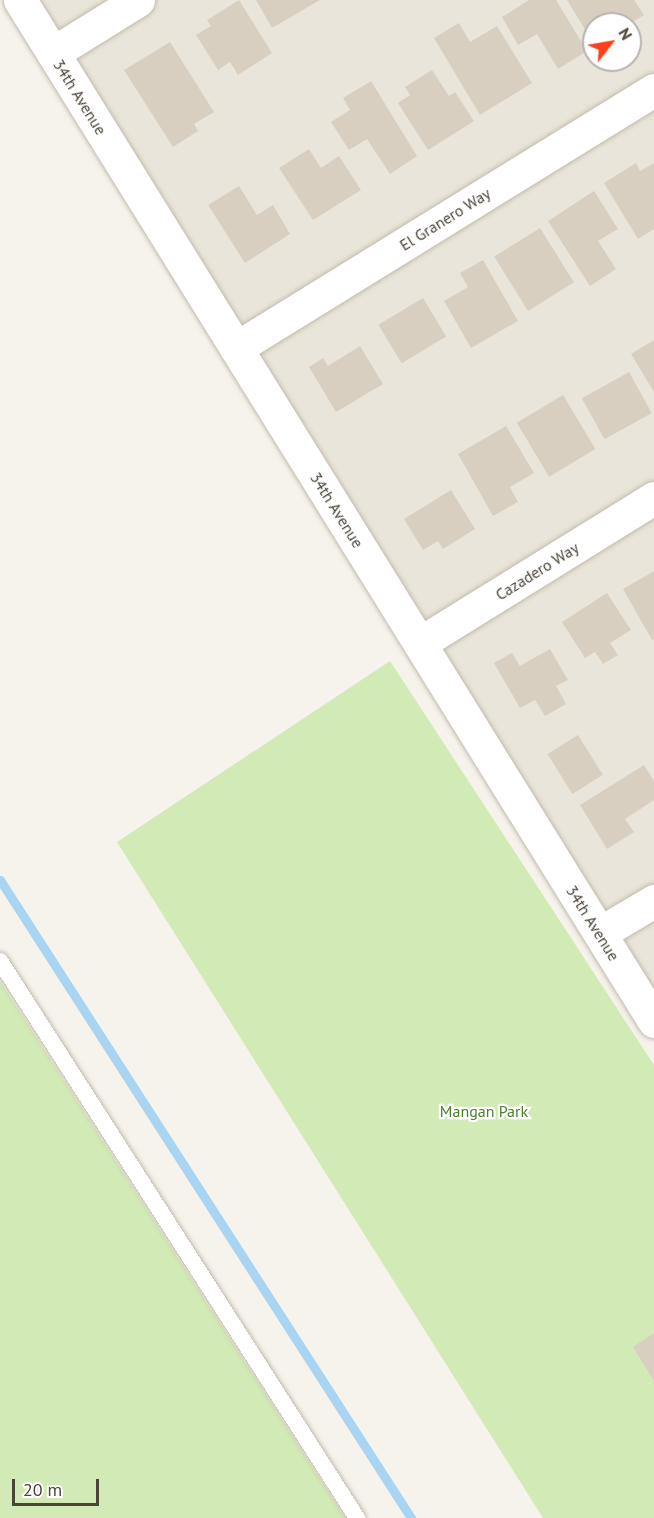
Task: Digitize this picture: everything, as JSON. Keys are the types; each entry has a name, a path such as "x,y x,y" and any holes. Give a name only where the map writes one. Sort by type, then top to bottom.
{"street":[{"name":"34th Avenue","path":"20,0 654,1020"},
{"path":"53,53 138,0"},
{"name":"El Granero Way","path":"236,348 654,90"},
{"name":"Cazadero Way","path":"420,643 654,498"},
{"path":"600,933 654,901"}],"lane":[{"path":"0,961 357,1518"}],"shaded area":[{"path":"20,0 654,0 654,1021"}],"green space":[{"name":"Mangan Park","path":"390,661 654,1065 654,1518 543,1518 117,842"},
{"path":"0,981 345,1518 0,1518"}],"building":[{"path":"239,0 272,53 238,75 230,62 218,70 196,35 211,26 207,20"},
{"path":"256,0 320,0 272,28"},
{"path":"529,0 556,0 582,43 582,54 558,69 537,34 518,45 502,17"},
{"path":"567,0 634,0 642,12 582,12 582,24"},
{"path":"459,23 470,42 497,26 532,83 480,115 434,38"},
{"path":"170,42 214,112 194,124 198,131 173,147 124,70"},
{"path":"432,70 449,96 455,92 474,121 428,150 398,103 410,95 405,87"},
{"path":"371,81 417,156 390,174 367,139 349,150 331,122 350,110 343,98"},
{"path":"309,149 321,168 339,156 361,190 313,220 279,168"},
{"path":"636,163 640,171 654,163 654,229 638,239 604,183"},
{"path":"239,186 257,215 273,205 290,234 245,263 208,205"},
{"path":"594,191 618,229 598,241 616,269 590,286 548,221"},
{"path":"540,228 574,282 528,311 494,257"},
{"path":"483,260 518,321 471,348 444,301 468,287 460,273"},
{"path":"423,298 446,337 402,363 378,325"},
{"path":"654,340 654,392 631,354"},
{"path":"360,346 383,384 336,412 309,367 323,358 328,366"},
{"path":"629,372 652,413 605,439 582,398"},
{"path":"563,395 595,449 549,477 517,423"},
{"path":"506,426 534,473 510,487 518,502 493,516 458,454"},
{"path":"451,490 475,529 443,549 438,541 423,550 404,519"},
{"path":"654,571 654,639 652,640 623,589"},
{"path":"607,593 631,630 610,643 618,655 603,664 595,652 585,658 562,622"},
{"path":"550,649 568,680 556,686 566,704 545,716 535,700 520,708 494,663 512,653 520,666"},
{"path":"578,735 603,775 572,794 547,754"},
{"path":"644,765 654,781 654,800 625,819 634,832 607,849 580,805"},
{"path":"654,1333 654,1381 633,1347"}],"waterway":[{"path":"0,880 411,1518"}]}
